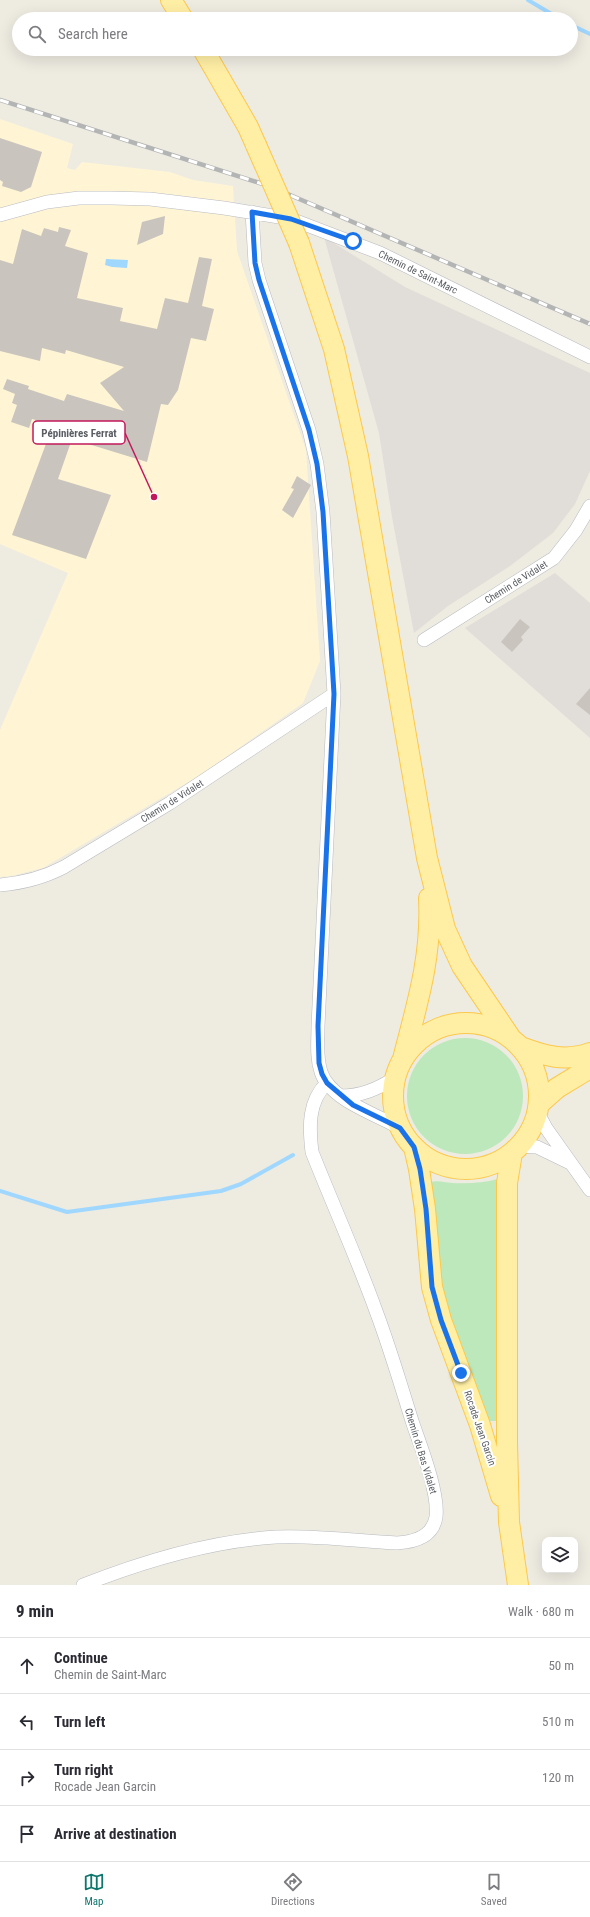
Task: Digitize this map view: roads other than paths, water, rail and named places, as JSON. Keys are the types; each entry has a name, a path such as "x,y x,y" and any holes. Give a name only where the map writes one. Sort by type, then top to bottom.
{"main road":[{"path":"171,0 179,12"},
{"path":"207,56 248,127 299,243 320,301 334,349 358,456 427,858 445,929 462,966 515,1042 530,1059 536,1074 539,1089 538,1108 531,1131 516,1149 494,1164 473,1169 451,1167 431,1160 414,1147 400,1128 394,1112 393,1095 395,1078 402,1060 427,963 430,920 427,858"},
{"path":"402,1060 418,1041 439,1028 463,1023 488,1026 515,1042 543,1055 560,1058 582,1056 590,1053"},
{"path":"538,1108 557,1088 590,1068"},
{"name":"Rocade Jean Garcin","path":"414,1147 420,1169 426,1209 432,1287 441,1320 480,1425 509,1522"},
{"name":"Rocade Jean Garcin","path":"516,1149 507,1183 507,1443 509,1522 518,1585"}],"street":[{"name":"Chemin de Saint-Marc","path":"0,215 47,202 80,198 150,199 252,212 291,219 373,250 590,357"},
{"path":"252,212 255,263 259,280 309,430 317,464 323,512 334,694 318,1034 319,1063 322,1074 327,1083 340,1096 353,1105 400,1128"},
{"name":"Chemin de Vidalet","path":"424,640 554,558 576,530 590,506"},
{"name":"Chemin de Vidalet","path":"0,885 25,882 48,875 64,867 170,803 334,694"},
{"path":"340,1096 364,1094 380,1088 395,1078"},
{"name":"Chemin du Bas Vidalet","path":"83,1585 132,1566 214,1545 277,1537 397,1543 412,1542 421,1539 432,1526 436,1518 434,1493 422,1450 376,1311 312,1152 309,1129 312,1109 319,1090 327,1083"},
{"path":"538,1108 546,1128 590,1190"},
{"path":"516,1149 537,1147 573,1164"}],"water":[{"path":"106,259 128,260 127,268 105,265"}],"waterway":[{"path":"528,0 548,12"},
{"path":"578,28 590,34"},
{"path":"0,1191 67,1212 221,1191 241,1184 293,1155"}],"railway":[{"path":"0,100 269,186 590,324"}],"place":[{"name":"Pépinières Ferrat","path":"154,497"}]}
